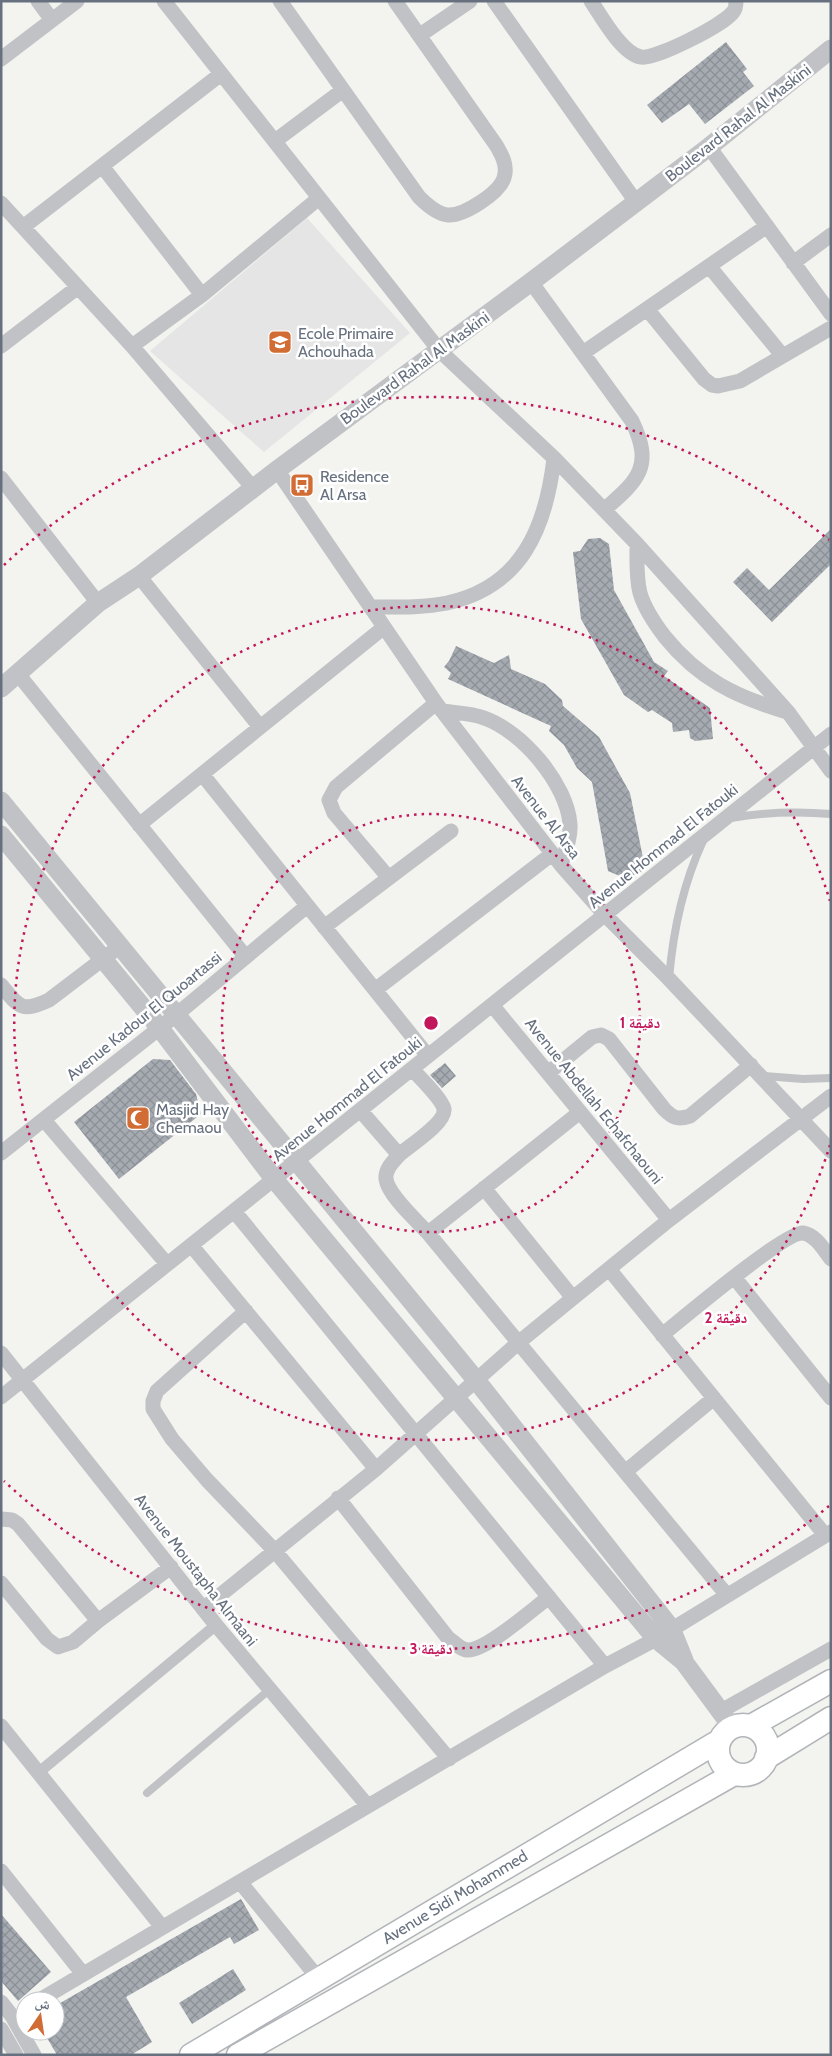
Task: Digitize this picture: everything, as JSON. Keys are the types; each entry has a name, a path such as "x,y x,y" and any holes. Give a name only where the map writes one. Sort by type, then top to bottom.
{"main road":[{"name":"Avenue Sidi Mohammed","path":"191,2055 731,1726 831,1680"},
{"path":"766,1758 831,1718"},
{"path":"731,1726 762,1733 768,1745 766,1758 759,1769 753,1772 734,1774 723,1766 718,1754 731,1726"},
{"name":"Avenue Sidi Mohammed","path":"238,2055 734,1774"}],"street":[{"path":"38,1 52,20"},
{"path":"1,59 76,1"},
{"path":"164,1 439,350 554,458 638,544 788,712 831,771"},
{"path":"280,1 418,197 445,215 454,215 468,211 502,183 504,163 496,145 395,1"},
{"path":"420,36 470,1"},
{"path":"494,1 636,202"},
{"path":"590,1 618,39 633,54 641,57 650,57 713,27 733,12 736,1"},
{"name":"Boulevard Rahal Al Maskini","path":"1,688 98,603 139,576 277,470 531,282 831,50"},
{"path":"23,227 221,74"},
{"path":"275,141 343,90"},
{"path":"709,146 831,314"},
{"path":"102,166 202,295"},
{"path":"132,346 202,295 319,198"},
{"path":"1,203 132,346 253,488"},
{"path":"583,353 767,226"},
{"path":"794,263 831,235"},
{"path":"709,266 782,356"},
{"path":"531,282 632,421 639,435 643,452 637,477 631,487 604,510"},
{"path":"1,346 78,286"},
{"path":"647,309 704,379 712,385 729,385 740,381 831,328"},
{"path":"370,607 410,606 453,601 486,588 509,572 526,553 537,530 546,504 554,458"},
{"name":"Avenue Al Arsa","path":"277,470 383,628 439,707 557,860 606,915 762,1076 831,1151"},
{"path":"1,478 98,603"},
{"path":"638,544 637,571 643,602 654,622 670,644 711,680 739,696 788,712"},
{"path":"139,576 260,727"},
{"path":"139,825 383,628"},
{"path":"18,674 245,956"},
{"path":"375,990 557,860 570,836 568,810 557,786 536,756 519,739 494,722 439,707 343,780 330,796 329,803 334,813 389,878"},
{"name":"Avenue Hommad El Fatouki","path":"1,1397 831,734"},
{"path":"202,774 428,1056"},
{"path":"1,801 476,1380 672,1628 684,1662"},
{"path":"324,927 451,831"},
{"path":"1,836 159,1027 274,1178 656,1639 684,1662 731,1726 831,1649"},
{"name":"Avenue Kadour El Quoartassi","path":"1,1153 176,1015 307,906"},
{"path":"1,985 16,1002 29,1008 49,1000 120,946"},
{"name":"Avenue Abdellah Echafchaouni","path":"492,1005 669,1220"},
{"path":"548,1073 592,1037 601,1035 609,1039 664,1109 673,1117 679,1119 690,1116 751,1065"},
{"path":"412,1069 442,1104 444,1114 440,1122 398,1155 388,1168 386,1180 396,1197 428,1233 726,1594"},
{"path":"203,1608 376,1469 518,1343 573,1298 669,1220 831,1096"},
{"path":"360,1110 398,1155"},
{"path":"428,1233 580,1112"},
{"path":"44,1120 167,1264"},
{"path":"484,1188 573,1298"},
{"path":"234,1210 605,1666"},
{"path":"662,1334 734,1277 785,1240 797,1234 804,1233 814,1239 831,1259"},
{"path":"191,1245 376,1469"},
{"path":"55,1991 367,1806 449,1760 605,1666 656,1639 726,1594 828,1533 714,1398 609,1269"},
{"path":"734,1277 831,1398"},
{"path":"246,1311 163,1384 157,1391 153,1401 153,1409 172,1439 207,1480 274,1550 449,1760"},
{"name":"Avenue Moustapha Almaani","path":"1,1354 216,1625 367,1806"},
{"path":"625,1472 714,1398"},
{"path":"338,1498 448,1638 467,1650 480,1647 495,1638 549,1597"},
{"path":"1,1519 12,1520 18,1524 98,1622"},
{"path":"1,1583 47,1639 58,1648 74,1642 171,1567"},
{"path":"38,1773 216,1625"},
{"path":"1,1726 162,1927"},
{"path":"1,1871 84,1974"},
{"path":"240,1882 318,1978"},
{"path":"1,2002 13,2016 34,2055"},
{"path":"1,2029 16,2055"}],"lane":[{"path":"725,819 756,813 784,811 831,814"},
{"path":"669,979 671,958 690,867 706,834"},
{"path":"762,1076 803,1079 831,1078"},
{"path":"147,1793 269,1690"}],"shaded area":[{"name":"Ecole Primaire Achouhada","path":"307,218 410,333 264,452 150,351"}],"building":[{"path":"726,42 747,69 743,72 754,86 705,124 689,104 662,123 647,105"},
{"path":"831,529 831,564 772,622 733,582 747,568 769,590"},
{"path":"600,538 609,544 614,590 654,662 668,671 664,676 710,708 713,739 695,741 690,738 689,730 673,732 672,723 652,710 648,712 624,695 581,619 573,552 580,551 588,539"},
{"path":"456,646 494,663 509,655 511,669 545,684 562,700 563,706 599,737 630,793 645,868 639,874 622,877 608,871 592,782 577,768 564,745 549,731 551,726 448,679 451,673 444,667"},
{"name":"Masjid Hay Chemaou","path":"153,1059 170,1060 196,1094 201,1114 119,1179 74,1122"},
{"path":"445,1063 456,1076 442,1088 430,1075"},
{"path":"241,1899 259,1930 234,1944 230,1937 126,1997 152,2042 131,2055 57,2055 49,2041 65,2041 65,2000"},
{"path":"1,1914 51,1972 29,1991 15,1991 15,1997 1,1981"},
{"path":"233,1969 246,1990 192,2024 179,2003"}],"place":[{"name":"Ecole Primaire Achouhada","path":"280,342"},
{"name":"Residence Al Arsa","path":"302,485"},
{"name":"Masjid Hay Chemaou","path":"138,1118"}]}
